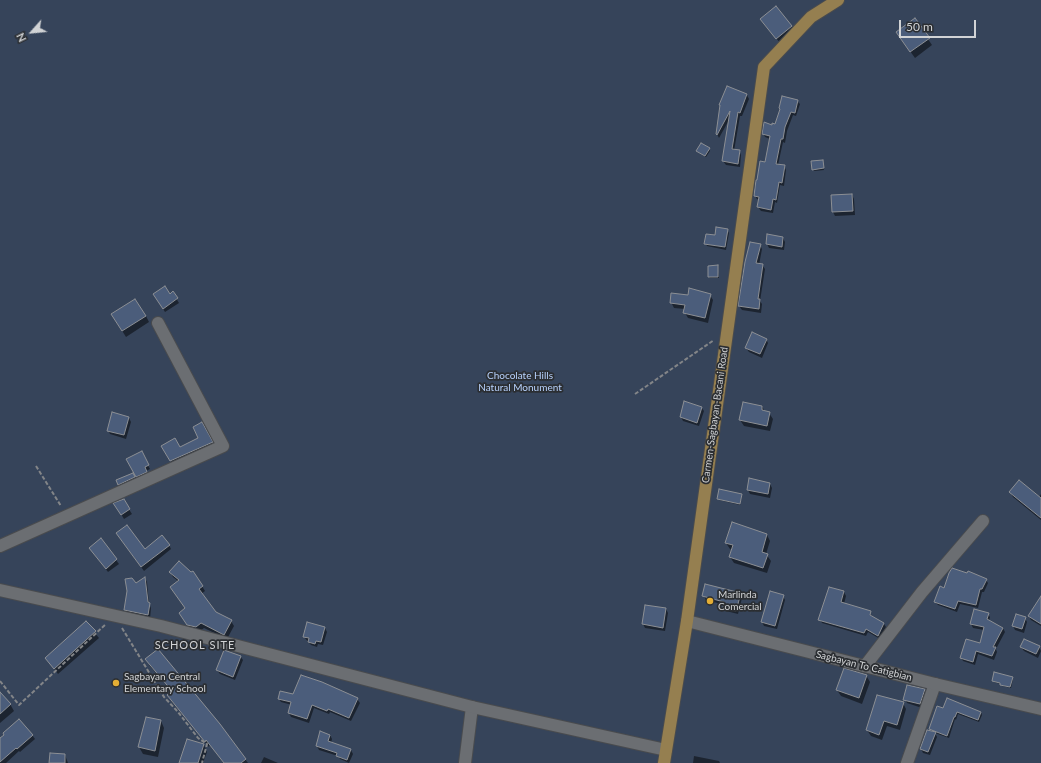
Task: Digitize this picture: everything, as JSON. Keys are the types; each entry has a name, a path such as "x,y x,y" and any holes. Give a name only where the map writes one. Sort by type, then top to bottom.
{"main road":[{"name":"Carmen-Sagbayan-Bacani Road","path":"664,763 687,621 764,67 812,17 838,0"}],"street":[{"path":"0,546 223,446 158,323"},
{"path":"865,666 922,592 983,521"},
{"path":"0,590 161,626 472,707 666,750"},
{"name":"Sagbayan To Catigbian","path":"687,621 935,684 1041,709"},
{"path":"907,763 935,684"},
{"path":"465,763 472,707"}],"path":[{"path":"635,394 727,332"},
{"path":"36,466 67,516"},
{"path":"0,681 19,705 115,616 164,697 178,712 198,738 207,744 202,763"}],"green space":[{"name":"Chocolate Hills Natural Monument","path":"0,0 1041,0 1041,763 0,763"}],"building":[{"path":"776,6 792,26 776,39 760,19"},
{"path":"915,18 930,38 910,52 896,32"},
{"path":"727,86 747,94 740,113 738,112 732,149 740,150 738,164 722,161 730,111 717,135 716,134 719,105"},
{"path":"782,96 798,100 795,113 791,112 785,127 783,139 781,139 776,164 785,165 782,183 779,182 776,200 773,199 771,210 757,207 759,197 754,196 760,161 765,162 770,136 762,134 764,122 772,125 772,123 775,124 780,109"},
{"path":"701,143 710,148 705,156 696,151"},
{"path":"823,160 824,168 812,170 811,161"},
{"path":"852,194 853,211 832,212 831,195"},
{"path":"716,227 728,229 725,247 704,244 706,234 715,235"},
{"path":"767,234 783,237 782,247 766,244"},
{"path":"750,242 761,244 756,263 763,264 758,299 760,299 759,309 738,306 745,262"},
{"path":"718,265 718,277 708,277 708,266"},
{"path":"165,286 170,294 173,291 178,298 163,309 153,294"},
{"path":"689,288 711,294 705,318 683,313 685,305 670,303 671,293 688,295"},
{"path":"135,299 146,316 122,331 111,314"},
{"path":"752,332 767,339 760,354 745,348"},
{"path":"684,401 702,407 697,423 680,417"},
{"path":"743,402 762,406 762,410 770,412 767,426 739,420"},
{"path":"112,412 129,417 124,435 107,431"},
{"path":"202,422 213,442 170,461 161,446 175,438 180,447 198,438 193,427"},
{"path":"142,451 149,465 145,467 147,472 136,477 126,459"},
{"path":"133,473 135,477 118,485 116,480"},
{"path":"749,478 770,483 768,494 747,490"},
{"path":"1019,480 1041,498 1041,518 1009,492"},
{"path":"719,489 742,494 740,504 717,499"},
{"path":"124,499 130,509 121,515 113,503"},
{"path":"732,522 767,534 762,552 768,554 763,568 729,557 733,545 725,543"},
{"path":"127,525 145,549 162,535 170,545 141,567 116,533"},
{"path":"101,538 117,559 106,569 89,548"},
{"path":"179,561 191,572 193,571 203,586 199,589 216,612 232,620 224,635 201,623 196,627 187,625 179,613 185,608 170,587 179,580 169,572"},
{"path":"952,568 967,573 968,571 987,579 982,589 980,589 976,605 958,601 955,609 934,602 940,586 944,588"},
{"path":"145,577 148,602 150,603 148,615 124,610 127,591 125,579 132,578 136,583"},
{"path":"705,584 741,593 736,611 723,608 724,602 702,596"},
{"path":"829,587 844,591 841,602 871,611 870,615 884,623 878,636 866,629 864,633 818,620"},
{"path":"770,591 784,595 775,626 761,622"},
{"path":"1041,596 1041,624 1028,616"},
{"path":"645,605 666,608 663,628 642,624"},
{"path":"974,609 989,613 987,619 1003,628 993,647 996,647 992,656 976,651 973,662 960,658 966,639 980,643 984,627 970,624"},
{"path":"1016,614 1026,617 1022,629 1012,626"},
{"path":"86,621 96,631 54,669 45,658"},
{"path":"307,622 325,627 321,642 316,641 315,644 308,642 309,638 303,637"},
{"path":"1024,639 1040,646 1036,654 1020,647"},
{"path":"158,649 220,724 246,759 241,763 224,763 167,695 172,691 145,659"},
{"path":"224,650 241,656 233,677 216,670"},
{"path":"844,668 867,675 859,698 836,690"},
{"path":"994,672 1013,677 1010,687 1000,685 1000,683 992,681"},
{"path":"301,675 322,682 358,698 349,718 328,709 327,711 312,705 307,719 288,713 291,702 278,699 280,691 293,694"},
{"path":"907,685 925,689 920,704 903,700"},
{"path":"0,692 11,704 0,714"},
{"path":"877,695 904,702 897,725 884,721 879,735 866,730"},
{"path":"947,698 981,712 978,720 957,712 947,736 929,729 937,706 943,708"},
{"path":"146,717 161,720 155,751 138,747"},
{"path":"19,719 33,735 0,762 0,738 4,735 3,733"},
{"path":"927,730 936,732 928,752 920,749"},
{"path":"320,731 330,735 328,741 351,749 347,760 336,756 337,753 316,746"},
{"path":"187,739 204,744 198,763 179,763"},
{"path":"50,753 65,754 65,763 49,763"}],"place":[{"name":"Marlinda Comercial","path":"710,601"},
{"name":"Sagbayan Central Elementary School","path":"116,683"}],"district":[{"name":"SCHOOL SITE","path":"195,645"}]}
